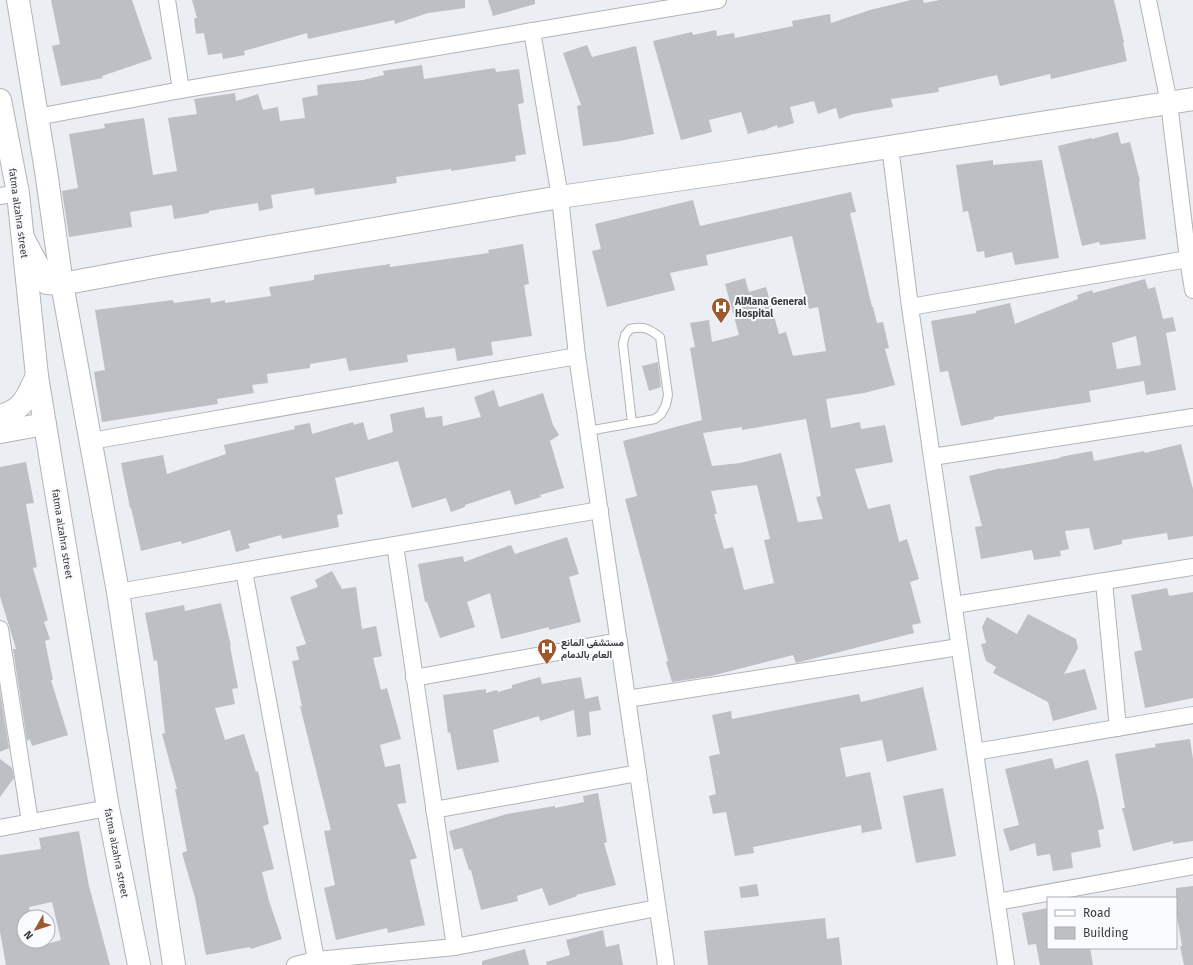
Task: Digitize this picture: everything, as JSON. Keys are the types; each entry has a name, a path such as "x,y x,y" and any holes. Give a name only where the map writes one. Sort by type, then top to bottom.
{"street":[{"path":"18,0 62,284 118,592 174,965"},
{"path":"167,0 181,90"},
{"path":"37,117 181,90 718,0"},
{"path":"1148,0 1169,103 1193,290"},
{"path":"532,31 560,197 577,356 666,965"},
{"path":"23,238 48,283 62,284 560,197 1193,99"},
{"name":"fatma alzahra street","path":"0,100 9,195 23,238 37,376 108,808 139,965"},
{"path":"890,146 910,307 1006,965"},
{"path":"910,307 1188,258"},
{"path":"91,441 577,356"},
{"path":"0,416 11,413 22,404 37,376"},
{"path":"932,457 1193,417"},
{"path":"0,432 45,424"},
{"path":"118,592 600,510"},
{"path":"394,545 454,947"},
{"path":"954,605 1193,567"},
{"path":"244,571 316,960"},
{"path":"1104,582 1118,728"},
{"path":"0,629 30,822"},
{"path":"414,678 619,641"},
{"path":"627,699 960,647"},
{"path":"975,752 1193,715"},
{"path":"434,810 638,773"},
{"path":"0,828 108,808"},
{"path":"997,902 1193,866"},
{"path":"295,965 316,960 454,947 657,908"}],"lane":[{"path":"588,431 655,419 661,414 666,406 668,396 660,337 641,327 630,329 625,335 623,344 632,423"}],"building":[{"path":"51,0 132,0 152,59 102,76 103,78 61,86 52,46 60,44"},
{"path":"192,0 465,0 465,8 428,13 395,24 394,20 308,39 307,33 244,51 245,55 223,59 222,53 208,55 204,33 196,34 194,18 197,18"},
{"path":"488,0 535,0 535,4 493,16"},
{"path":"911,0 923,0 924,3 940,0 1114,0 1127,61 1051,79 1050,74 1000,86 997,75 938,88 939,92 891,99 893,107 853,114 839,119 836,108 818,114 814,101 790,107 794,123 778,128 777,125 762,131 748,134 741,112 709,120 712,132 681,140 653,41 692,32 693,35 716,30 717,36 734,33 735,38 793,26 792,21 830,14 831,23 870,10"},
{"path":"587,45 592,57 636,46 654,134 620,141 583,146 577,106 581,105 563,53"},
{"path":"422,65 424,79 495,68 496,72 519,69 524,103 518,104 526,154 515,156 516,161 451,171 451,169 396,177 397,183 315,195 314,188 271,195 273,208 259,211 258,203 209,211 209,213 174,219 172,205 130,212 132,227 69,237 62,191 78,188 69,134 105,128 104,124 144,118 153,175 177,171 168,118 197,114 194,99 235,93 236,101 258,94 263,110 278,107 280,121 305,118 302,98 318,95 317,85 363,80 384,75 383,71"},
{"path":"1118,132 1121,144 1130,142 1140,181 1146,239 1100,245 1099,242 1082,246 1058,146"},
{"path":"993,160 993,165 1042,160 1059,258 1015,265 1012,252 985,258 984,251 977,252 968,211 963,212 956,165"},
{"path":"851,192 856,212 850,213 872,307 877,323 883,322 889,348 885,349 895,385 864,393 826,399 831,428 860,422 861,429 885,425 893,462 855,469 868,509 890,504 899,542 907,539 919,579 910,582 921,623 912,625 914,633 796,663 793,655 711,676 672,682 666,662 668,661 625,499 637,496 623,441 702,420 690,348 695,347 690,323 709,320 712,342 739,335 725,284 745,278 749,292 766,287 779,334 786,332 793,356 826,351 818,307 809,309 792,236 706,255 708,265 670,273 675,290 607,307 592,251 601,249 595,224 693,200 700,226","holes":["806,419 821,496 816,497 823,519 798,522 781,453 740,463 712,466 703,433 742,427 742,430","757,485 770,539 764,540 774,583 744,590 733,547 724,549 714,514 717,514 711,491"]},
{"path":"523,244 529,284 524,285 532,336 491,342 493,355 457,361 455,348 407,355 408,362 349,371 346,358 310,364 310,368 267,374 268,383 252,385 254,393 217,399 218,404 102,422 94,372 105,370 95,310 173,300 174,303 210,298 211,303 225,300 225,303 271,296 269,287 314,280 314,275 390,264 390,267 489,253 488,250"},
{"path":"1145,279 1148,289 1155,287 1163,319 1173,317 1176,331 1166,333 1176,390 1146,395 1144,381 1089,391 1091,402 994,417 994,419 961,426 948,371 940,372 931,321 976,313 976,311 1010,303 1015,324 1078,299 1077,295 1092,290 1093,293","holes":["1136,336 1141,365 1117,369 1112,343"]},
{"path":"658,362 661,387 649,391 642,366"},
{"path":"494,390 499,407 543,393 553,425 559,435 550,441 564,488 540,495 541,497 515,505 510,490 465,505 465,507 451,512 446,498 412,508 398,461 335,478 343,514 337,515 339,527 282,539 281,535 248,544 250,548 236,552 230,530 182,544 181,541 141,551 121,463 163,455 167,474 226,454 224,445 295,429 294,426 310,423 312,434 353,422 354,425 363,422 368,440 393,432 390,414 424,407 426,418 442,416 443,426 481,417 474,397"},
{"path":"1181,444 1193,489 1193,536 1168,540 1167,533 1122,540 1122,544 1094,550 1089,528 1065,531 1069,549 1060,551 1061,556 1034,560 1032,550 981,559 975,527 982,526 969,476 1001,468 1092,451 1094,461 1144,451 1145,453"},
{"path":"26,462 34,503 26,504 37,567 33,568 48,620 44,622 50,639 45,641 53,680 51,680 68,735 32,746 30,739 27,741 13,649 16,649 0,596 0,467"},
{"path":"567,537 579,574 569,577 581,622 549,630 549,627 501,639 490,593 467,602 475,627 440,638 427,602 425,602 418,564 463,556 464,562 511,545 515,554"},
{"path":"332,571 342,589 356,587 362,629 376,626 382,656 373,658 381,690 387,688 401,739 380,745 385,767 400,764 406,803 397,804 417,858 410,860 425,925 388,933 387,928 336,940 324,888 335,885 324,831 331,830 300,706 302,706 292,661 299,660 296,647 306,644 290,597 318,587 315,580"},
{"path":"1167,588 1169,596 1193,592 1193,698 1145,708 1134,652 1142,650 1131,595"},
{"path":"221,603 231,646 238,688 232,689 235,704 215,708 225,740 244,734 256,772 258,771 269,824 263,826 274,869 262,872 269,901 282,939 251,949 250,947 206,955 195,898 182,853 187,851 175,789 177,789 162,734 165,733 157,660 154,661 145,613 184,605 185,611"},
{"path":"1028,614 1076,639 1078,648 1064,674 1085,669 1097,709 1053,721 1048,702 993,673 996,667 986,661 981,644 986,643 982,627 987,617 1017,634"},
{"path":"540,677 542,684 581,677 585,699 598,696 601,710 589,712 591,735 577,737 574,710 540,721 539,716 493,730 499,762 457,770 450,732 448,733 443,695 486,689 486,693 497,690 498,692 512,688 512,685"},
{"path":"923,687 937,750 887,762 882,740 840,748 846,777 870,772 882,829 862,833 861,825 753,847 754,853 735,856 726,812 713,814 709,796 716,794 709,756 720,754 712,715 731,711 732,719 859,694 861,702"},
{"path":"0,691 9,748 0,752"},
{"path":"1190,739 1193,759 1193,841 1173,844 1173,841 1133,851 1122,808 1125,808 1115,754 1156,747 1155,744"},
{"path":"1052,758 1055,769 1088,760 1104,829 1098,830 1101,847 1071,853 1073,868 1053,871 1050,854 1037,856 1035,843 1010,851 1003,829 1019,825 1005,769"},
{"path":"0,759 12,768 14,778 0,797"},
{"path":"943,788 956,856 916,863 903,796"},
{"path":"598,793 607,842 604,843 616,885 576,895 577,896 549,906 542,888 517,896 518,901 481,910 471,870 469,870 462,848 454,850 449,831 507,814 555,806 555,808 584,802 583,796"},
{"path":"79,831 89,886 110,965 6,965 0,932 0,855 41,849 39,838"},
{"path":"757,884 759,896 741,898 739,887"},
{"path":"1193,886 1193,965 1184,965 1180,946 1182,946 1177,916 1176,888"},
{"path":"1047,908 1047,949 1090,949 1093,965 1040,965 1036,944 1028,945 1022,913"},
{"path":"825,918 827,939 839,937 842,965 708,965 704,931"},
{"path":"603,930 606,947 619,944 623,965 547,965 546,962 570,955 566,940"},
{"path":"525,949 529,965 482,965 482,961"}],"place":[{"name":"AlMana General Hospital","path":"721,324"},
{"name":"مستشفى المانع العام بالدمام","path":"547,665"}]}
